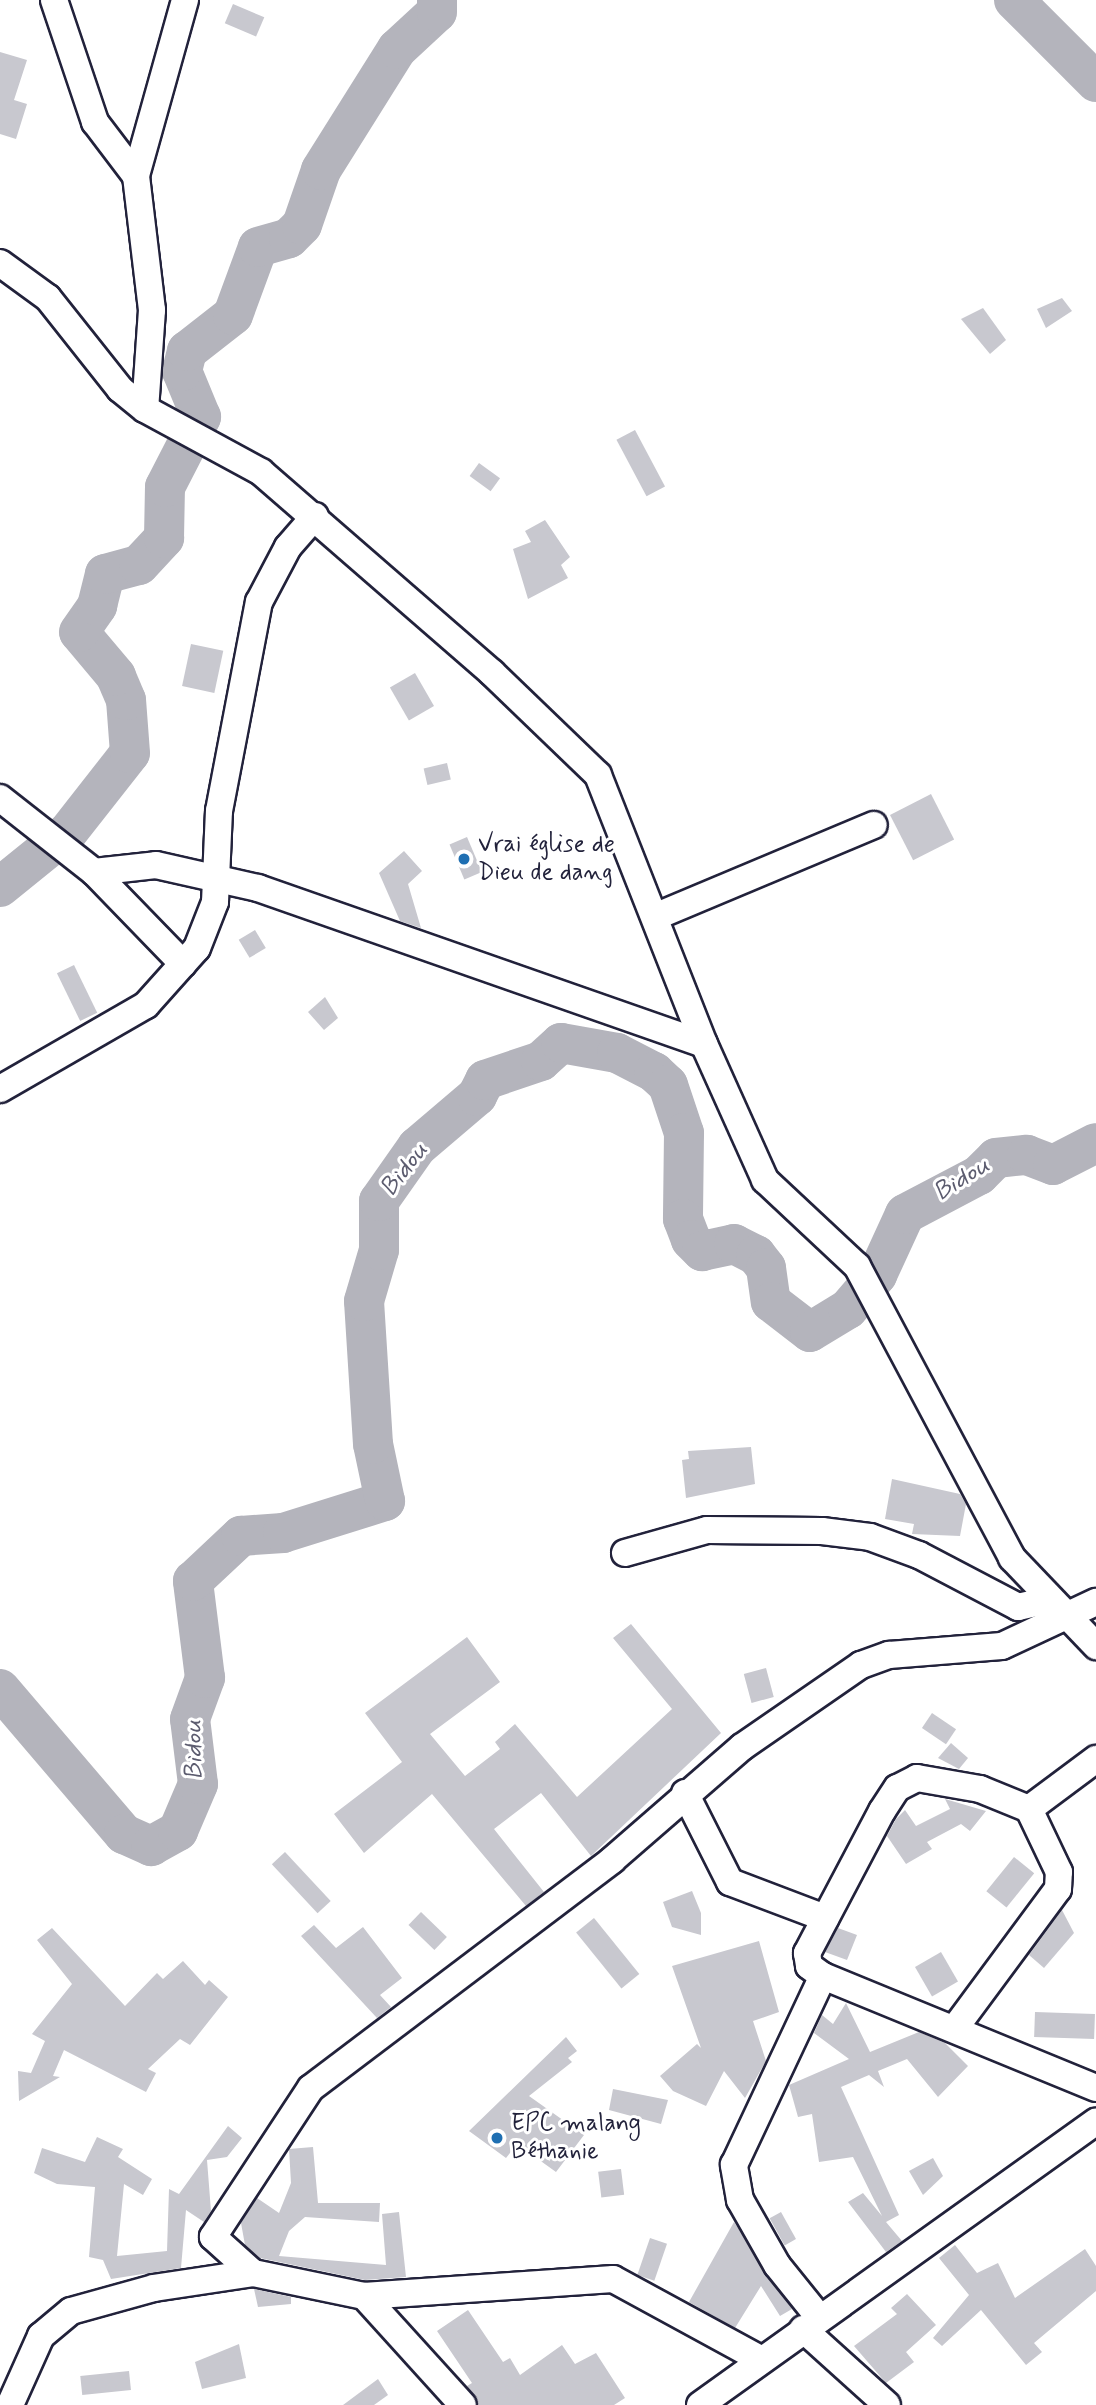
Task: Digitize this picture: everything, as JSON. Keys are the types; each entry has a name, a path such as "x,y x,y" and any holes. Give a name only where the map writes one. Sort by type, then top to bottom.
{"street":[{"path":"54,0 95,122 136,176"},
{"path":"145,410 152,310 136,176 185,0"},
{"path":"0,263 48,298 120,389 145,410 261,472 315,516 598,775 657,916 704,1044 765,1180 862,1273 873,1299 963,1456 1012,1558 1057,1610 1096,1646"},
{"path":"0,1089 146,1005 183,964 210,922 219,878 219,811 259,602 288,547 315,516"},
{"path":"0,798 94,872 183,964"},
{"path":"657,916 874,825"},
{"path":"94,872 135,864 219,878 704,1044"},
{"path":"625,1553 707,1530 822,1531 870,1537 919,1555 1018,1607 1057,1610 1096,1602"},
{"path":"253,2273 213,2237 311,2088 612,1860 685,1793 861,1665 889,1655 1002,1646 1057,1610"},
{"path":"1029,1808 1096,1759"},
{"path":"955,2028 1058,1889 1059,1872 1029,1808 948,1782 905,1781 881,1811 825,1918 807,1953 809,1966 823,1976 1096,2088"},
{"path":"685,1793 730,1882 825,1918"},
{"path":"823,1976 734,2165 740,2200 811,2322 887,2405"},
{"path":"699,2405 811,2322 1096,2121"},
{"path":"10,2405 33,2347 71,2311 154,2288 253,2273 364,2297 613,2279 760,2359"},
{"path":"364,2297 463,2405"}],"building":[{"path":"233,4 264,17 256,37 225,23"},
{"path":"0,52 27,60 14,100 27,104 16,139 0,134"},
{"path":"1062,298 1072,311 1046,328 1037,309"},
{"path":"983,308 1006,340 990,354 961,319"},
{"path":"635,430 665,487 647,496 616,440"},
{"path":"479,463 500,478 491,491 470,476"},
{"path":"545,520 570,557 561,565 568,578 528,599 513,549 531,542 525,531"},
{"path":"191,644 223,651 214,693 182,686"},
{"path":"415,673 434,706 409,720 390,688"},
{"path":"447,763 451,780 427,785 424,768"},
{"path":"931,794 954,839 913,860 890,815"},
{"path":"467,837 482,872 464,879 450,844"},
{"path":"404,851 422,871 408,884 421,928 400,921 379,873"},
{"path":"255,930 266,948 250,958 239,940"},
{"path":"74,965 97,1013 80,1021 57,973"},
{"path":"325,997 338,1018 324,1030 308,1012"},
{"path":"751,1447 755,1484 686,1498 682,1460 689,1459 688,1451"},
{"path":"892,1479 960,1494 966,1504 960,1536 912,1534 914,1524 885,1519"},
{"path":"631,1624 721,1733 591,1856 541,1793 494,1829 544,1892 526,1906 432,1794 364,1853 334,1814 402,1762 365,1713 467,1637 500,1682 430,1734 465,1776 500,1749 495,1742 515,1724 577,1797 672,1709 613,1638"},
{"path":"766,1668 774,1697 752,1703 744,1674"},
{"path":"932,1713 956,1729 946,1744 922,1728"},
{"path":"951,1743 968,1758 959,1769 938,1758"},
{"path":"945,1799 986,1811 970,1831 961,1824 927,1842 932,1849 906,1864 887,1836 896,1819 905,1810 916,1826 950,1809"},
{"path":"285,1852 331,1901 318,1913 272,1864"},
{"path":"1014,1857 1034,1873 1007,1908 986,1891"},
{"path":"692,1891 701,1913 701,1935 672,1927 663,1902"},
{"path":"1062,1910 1074,1933 1044,1968 1029,1955"},
{"path":"421,1912 447,1937 434,1950 408,1925"},
{"path":"594,1918 639,1974 621,1988 576,1932"},
{"path":"314,1925 336,1948 363,1927 402,1978 380,1995 391,2007 377,2018 301,1936"},
{"path":"52,1928 125,2006 157,1973 163,1979 183,1961 205,1985 209,1980 228,1997 190,2045 180,2039 148,2069 156,2073 146,2092 64,2050 53,2076 60,2077 19,2101 18,2071 31,2073 45,2041 32,2034 72,1984 37,1940"},
{"path":"838,1928 857,1935 847,1960 825,1952"},
{"path":"759,1941 779,2012 753,2021 766,2061 745,2098 724,2071 706,2106 673,2091 660,2076 697,2044 701,2048 672,1966"},
{"path":"941,1952 958,1981 932,1996 915,1967"},
{"path":"846,2003 870,2052 919,2032 945,2043 968,2066 938,2097 907,2059 878,2071 884,2087 869,2075 841,2087 899,2215 886,2222 902,2241 886,2252 848,2202 863,2193 882,2216 853,2157 819,2162 812,2114 798,2117 789,2085 849,2059 814,2033 822,2015 833,2024"},
{"path":"1035,2012 1095,2014 1094,2039 1034,2037"},
{"path":"566,2037 577,2051 568,2058 572,2062 529,2096 584,2135 556,2172 517,2144 506,2158 469,2131"},
{"path":"613,2089 668,2100 661,2124 609,2110"},
{"path":"228,2126 242,2138 227,2157 207,2160 211,2211 204,2222 186,2210 181,2268 111,2279 103,2260 89,2257 95,2187 57,2184 34,2173 42,2148 85,2162 97,2137 123,2149 118,2157 152,2179 143,2195 124,2184 117,2256 167,2251 169,2189 179,2194"},
{"path":"313,2147 318,2203 380,2203 379,2222 305,2217 289,2231 279,2256 386,2265 382,2214 399,2212 406,2277 365,2280 260,2258 245,2245 241,2223 257,2198 279,2213 291,2183 289,2149"},
{"path":"933,2158 943,2176 923,2195 909,2171"},
{"path":"621,2169 624,2195 601,2198 598,2172"},
{"path":"781,2212 796,2239 785,2245 770,2218"},
{"path":"734,2222 792,2309 780,2316 761,2286 735,2328 689,2302"},
{"path":"650,2238 667,2244 654,2281 637,2275"},
{"path":"955,2245 977,2273 998,2263 1015,2298 1085,2249 1096,2266 1096,2291 1034,2343 1042,2352 1026,2365 981,2310 942,2346 933,2338 969,2295 939,2258"},
{"path":"254,2289 291,2297 291,2304 258,2307"},
{"path":"907,2294 936,2325 906,2352 914,2362 886,2383 854,2346 897,2314 891,2308"},
{"path":"468,2310 503,2362 510,2358 520,2375 562,2345 575,2364 596,2353 625,2398 614,2405 478,2405 467,2386 472,2383 437,2331"},
{"path":"239,2344 246,2378 202,2389 195,2362"},
{"path":"129,2371 131,2390 82,2395 80,2376"},
{"path":"378,2379 388,2395 374,2405 343,2405"}],"waterway":[{"path":"0,887 68,832 130,753 126,700 116,676 79,632 97,606 105,574 139,565 164,538 165,487 201,417 182,371 187,351 233,315 258,247 289,238 302,225 321,170 397,49 437,12 437,0"},
{"name":"Bidou","path":"1014,0 1096,82"},
{"name":"Bidou","path":"0,1689 124,1834 151,1846 178,1831 198,1784 190,1719 205,1678 193,1581 241,1536 283,1533 385,1501 373,1444 364,1301 379,1250 379,1201 417,1147 477,1096 485,1080 541,1061 561,1043 617,1053 654,1072 668,1085 684,1133 683,1219 691,1240 702,1251 734,1244 756,1255 766,1268 771,1302 810,1332 848,1309 877,1275 905,1214 979,1175 996,1158 1027,1155 1053,1165 1096,1143"}],"place":[{"name":"Vrai église de Dieu de dang","path":"464,859"},
{"name":"EPC malang Béthanie","path":"497,2138"}]}
